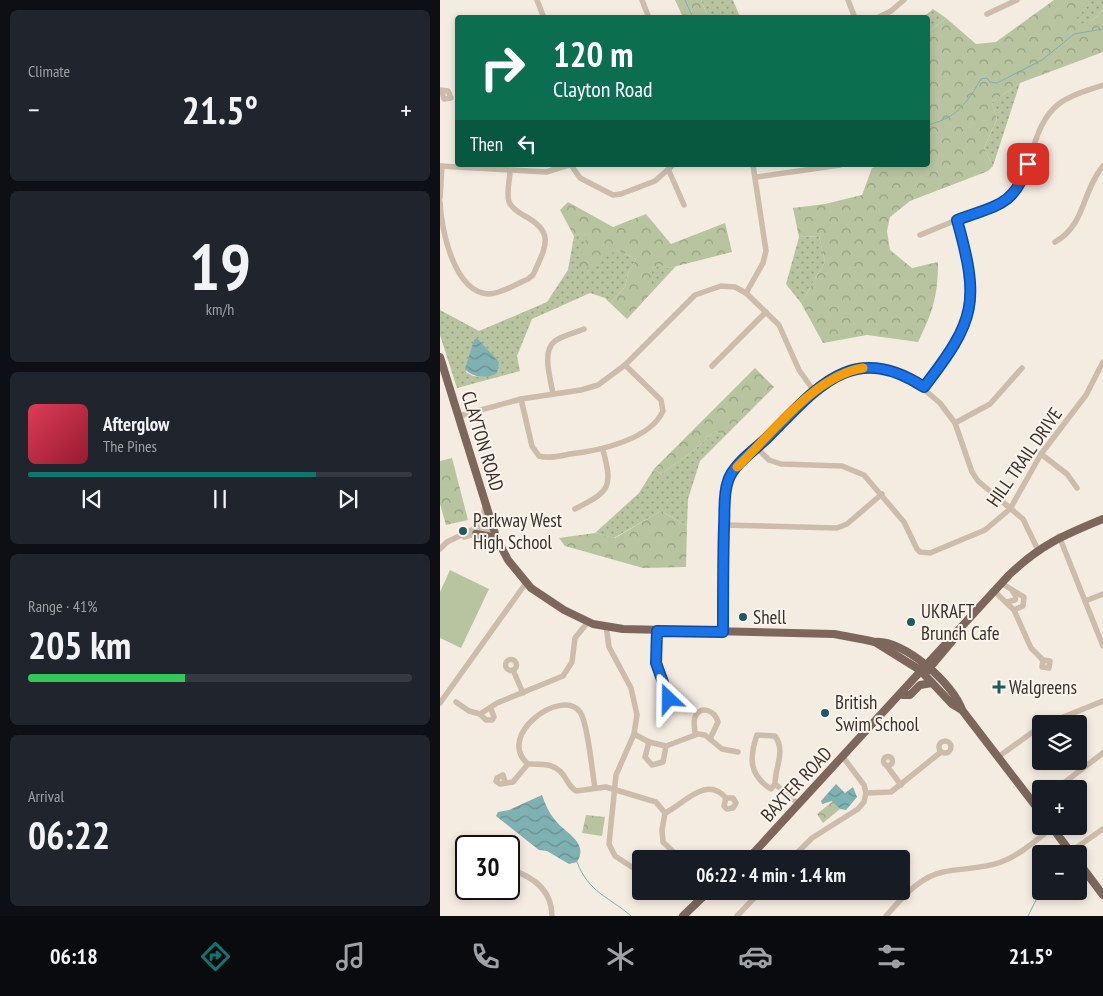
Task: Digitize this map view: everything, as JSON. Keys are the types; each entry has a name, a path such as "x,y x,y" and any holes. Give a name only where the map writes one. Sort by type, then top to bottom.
{"main road":[{"name":"CLAYTON ROAD","path":"440,357 500,548 526,583 546,600 588,622 606,626 657,631 834,634 875,642 884,641 900,648 949,689 959,701 962,710 998,757 1032,795"},
{"name":"BAXTER ROAD","path":"756,850 888,708 892,707 903,695 1001,583 1038,550 1059,536 1103,519"},
{"path":"476,534 488,536 500,548"},
{"name":"BAXTER ROAD","path":"888,708 888,704 909,683 938,659 959,635 959,630"},
{"name":"CLAYTON ROAD","path":"875,642 924,670 952,704 962,710"},
{"path":"895,654 897,661 910,669 909,683"},
{"path":"938,659 938,670 949,683 949,689"},
{"path":"903,695 910,695 920,684 932,682"},
{"path":"1087,874 1103,895"},
{"path":"683,916 700,900"}],"street":[{"path":"537,0 543,15"},
{"path":"642,0 648,15"},
{"path":"848,0 854,15"},
{"path":"883,15 904,0"},
{"path":"986,14 1017,0"},
{"path":"920,235 1010,198 1018,190 1038,133 1049,112 1066,98 1103,85"},
{"path":"440,198 441,166 455,167"},
{"path":"1055,242 1068,235 1075,225 1090,184 1103,166"},
{"path":"458,167 546,172 563,167"},
{"path":"572,167 580,178 613,195 621,194 655,181 672,167"},
{"path":"746,293 763,263 766,251 754,167"},
{"path":"756,177 832,167"},
{"path":"440,202 442,224 457,271 468,284 480,292 489,294 528,279 533,275 546,241 545,233 537,222 516,211 509,201 510,170"},
{"path":"669,171 684,205"},
{"path":"924,387 959,340 969,312 971,281 957,220"},
{"path":"459,416 521,399 582,390 598,385 625,365 695,295 720,286 735,287 746,293 766,312 785,334 800,370 814,391"},
{"path":"712,366 766,312"},
{"path":"554,394 548,359 550,346 555,340 584,329"},
{"name":"HILL TRAIL DRIVE","path":"757,448 769,460 781,464 850,468 864,475 904,522 917,549 925,553 976,535 991,526 1010,509 1041,454 1086,395 1103,362"},
{"path":"521,399 533,450 539,456 552,457 603,450 640,433 658,418 663,411 661,400 625,365"},
{"path":"723,632 724,525 725,496 728,479 814,391 842,373 873,368 895,372 924,387 940,403 955,423 972,472 978,481 1029,528 1038,550"},
{"path":"955,423 990,404 1022,368"},
{"path":"575,509 596,498 606,487 609,478 603,450"},
{"path":"1041,454 1067,474 1077,488"},
{"path":"724,525 836,528 847,524 882,494"},
{"path":"440,550 447,542 482,525 485,503"},
{"path":"440,550 462,538 493,528"},
{"path":"1059,536 1103,646"},
{"path":"440,703 526,583"},
{"path":"1001,583 1013,592 1023,595 1025,599 1023,606 1014,610"},
{"path":"994,591 1014,610 1025,640 1043,660"},
{"path":"1007,602 1015,600 1016,596 1013,592"},
{"path":"1085,601 1103,594"},
{"path":"480,714 491,709 497,703 523,693 566,672 572,662 575,638 588,622"},
{"path":"606,626 609,647 634,696 636,715 634,734 618,770 609,844 615,856 632,867"},
{"path":"657,631 656,663 669,696"},
{"path":"513,670 523,693"},
{"path":"1068,715 1103,701"},
{"path":"456,702 469,711 480,714 486,720 492,720 494,717 491,709"},
{"path":"595,788 591,756 582,716 572,706 563,705 544,711 525,729 519,740 518,750 521,757 528,764 549,764 558,768 572,789 576,791 606,787 656,802 665,813"},
{"path":"695,734 694,722 696,715 702,710 708,710 714,713 718,722 710,738"},
{"path":"998,757 1032,732"},
{"path":"634,734 649,742 666,746 678,743 695,734 710,738 722,750 738,752"},
{"path":"757,735 774,736 780,743 781,754 775,773 775,784 771,789 758,781 754,773 754,744 757,735"},
{"path":"649,742 645,757 652,765 664,762 666,746"},
{"path":"866,793 892,792 941,752"},
{"path":"1068,780 1103,753"},
{"path":"800,850 812,838 858,809 864,802 866,793 864,786 843,757"},
{"path":"505,782 516,780 528,764"},
{"path":"887,766 901,785"},
{"path":"775,784 799,804"},
{"path":"671,850 663,842 662,830 665,813 703,790 717,790 726,798"},
{"path":"1082,845 1103,829"},
{"path":"886,916 909,890 929,877 942,872 1000,863 1015,856 1042,835"},
{"path":"520,874 539,884 552,906 552,916"},
{"path":"736,916 752,900"}],"green space":[{"path":"675,0 701,0 707,15 682,15"},
{"path":"701,0 733,0 739,15 707,15"},
{"path":"1054,0 1089,0 1089,4 1076,19 1081,24 1093,20 1103,10 1103,52 1020,83 992,102 997,119 984,148 993,166 988,171 910,201 890,217 887,231 890,250 912,268 938,262 934,303 918,342 867,335 823,343 801,303 825,262 819,236 799,237 793,208 825,204 862,195 872,168 875,167 930,167 930,30 946,18 976,44 996,42"},
{"path":"1089,0 1103,0 1103,10 1093,20 1081,25 1075,19 1089,4"},
{"path":"933,9 946,18 930,30 930,15 926,15"},
{"path":"1020,83 993,166 984,148 997,119 992,102"},
{"path":"568,202 613,227 646,214 671,244 725,223 732,252 669,268 660,265 652,268 652,292 627,319 610,303 625,287 628,274 636,259 617,250 584,270 578,267 587,236 582,233 574,236 560,210"},
{"path":"582,233 588,236 579,266 617,250 636,259 628,274 625,287 610,303 605,298 590,293 532,319 517,356 520,371 457,388 440,335 440,310 479,331 547,302 568,270 574,236","holes":["474,340 484,377 473,376 466,372"]},
{"path":"819,236 825,262 801,303 786,284 799,237"},
{"path":"660,265 669,268 676,266 652,292 652,268"},
{"path":"755,368 774,387 725,436 715,431 692,452 661,474 654,469"},
{"path":"715,431 725,436 700,461 688,499 687,526 661,511 614,538 595,533 639,493 654,469 661,474 692,452"},
{"path":"452,458 468,520 446,525 440,504 440,461"},
{"path":"661,511 687,526 686,567 643,568 565,546 559,538 595,533 615,538"},
{"path":"450,570 489,589 461,648 440,638 440,592"},
{"path":"833,801 840,809 823,823 817,814"},
{"path":"586,815 605,817 602,836 582,833"}],"water":[{"path":"477,338 499,362 497,373 480,377 465,369 474,340"},
{"path":"836,784 845,793 853,787 857,797 846,810 840,809 832,801 822,804 821,801"},
{"path":"542,795 553,817 578,844 580,855 577,862 569,864 547,851 539,850 496,816 498,812 509,810"}],"waterway":[{"path":"685,0 692,15"},
{"path":"930,124 954,114 971,96 981,79 987,78 990,82 997,83 1042,60 1074,34 1103,29"},
{"path":"577,862 587,881 631,916"},
{"path":"1028,916 1036,900"}],"slow traffic":[{"path":"737,467 822,384 842,373 863,368"}],"place":[{"name":"Parkway West High School","path":"463,531"},
{"name":"Shell","path":"743,617"},
{"name":"UKRAFT Brunch Cafe","path":"911,622"},
{"name":"Walgreens","path":"999,687"},
{"name":"British Swim School","path":"825,713"}],"route":[{"path":"669,699 656,663 657,631 723,632 725,496 728,479 731,474 814,391 833,377 862,368 884,368 913,380 924,387 959,340 969,312 971,296 969,265 957,220 1010,198 1018,190 1028,164"}]}
